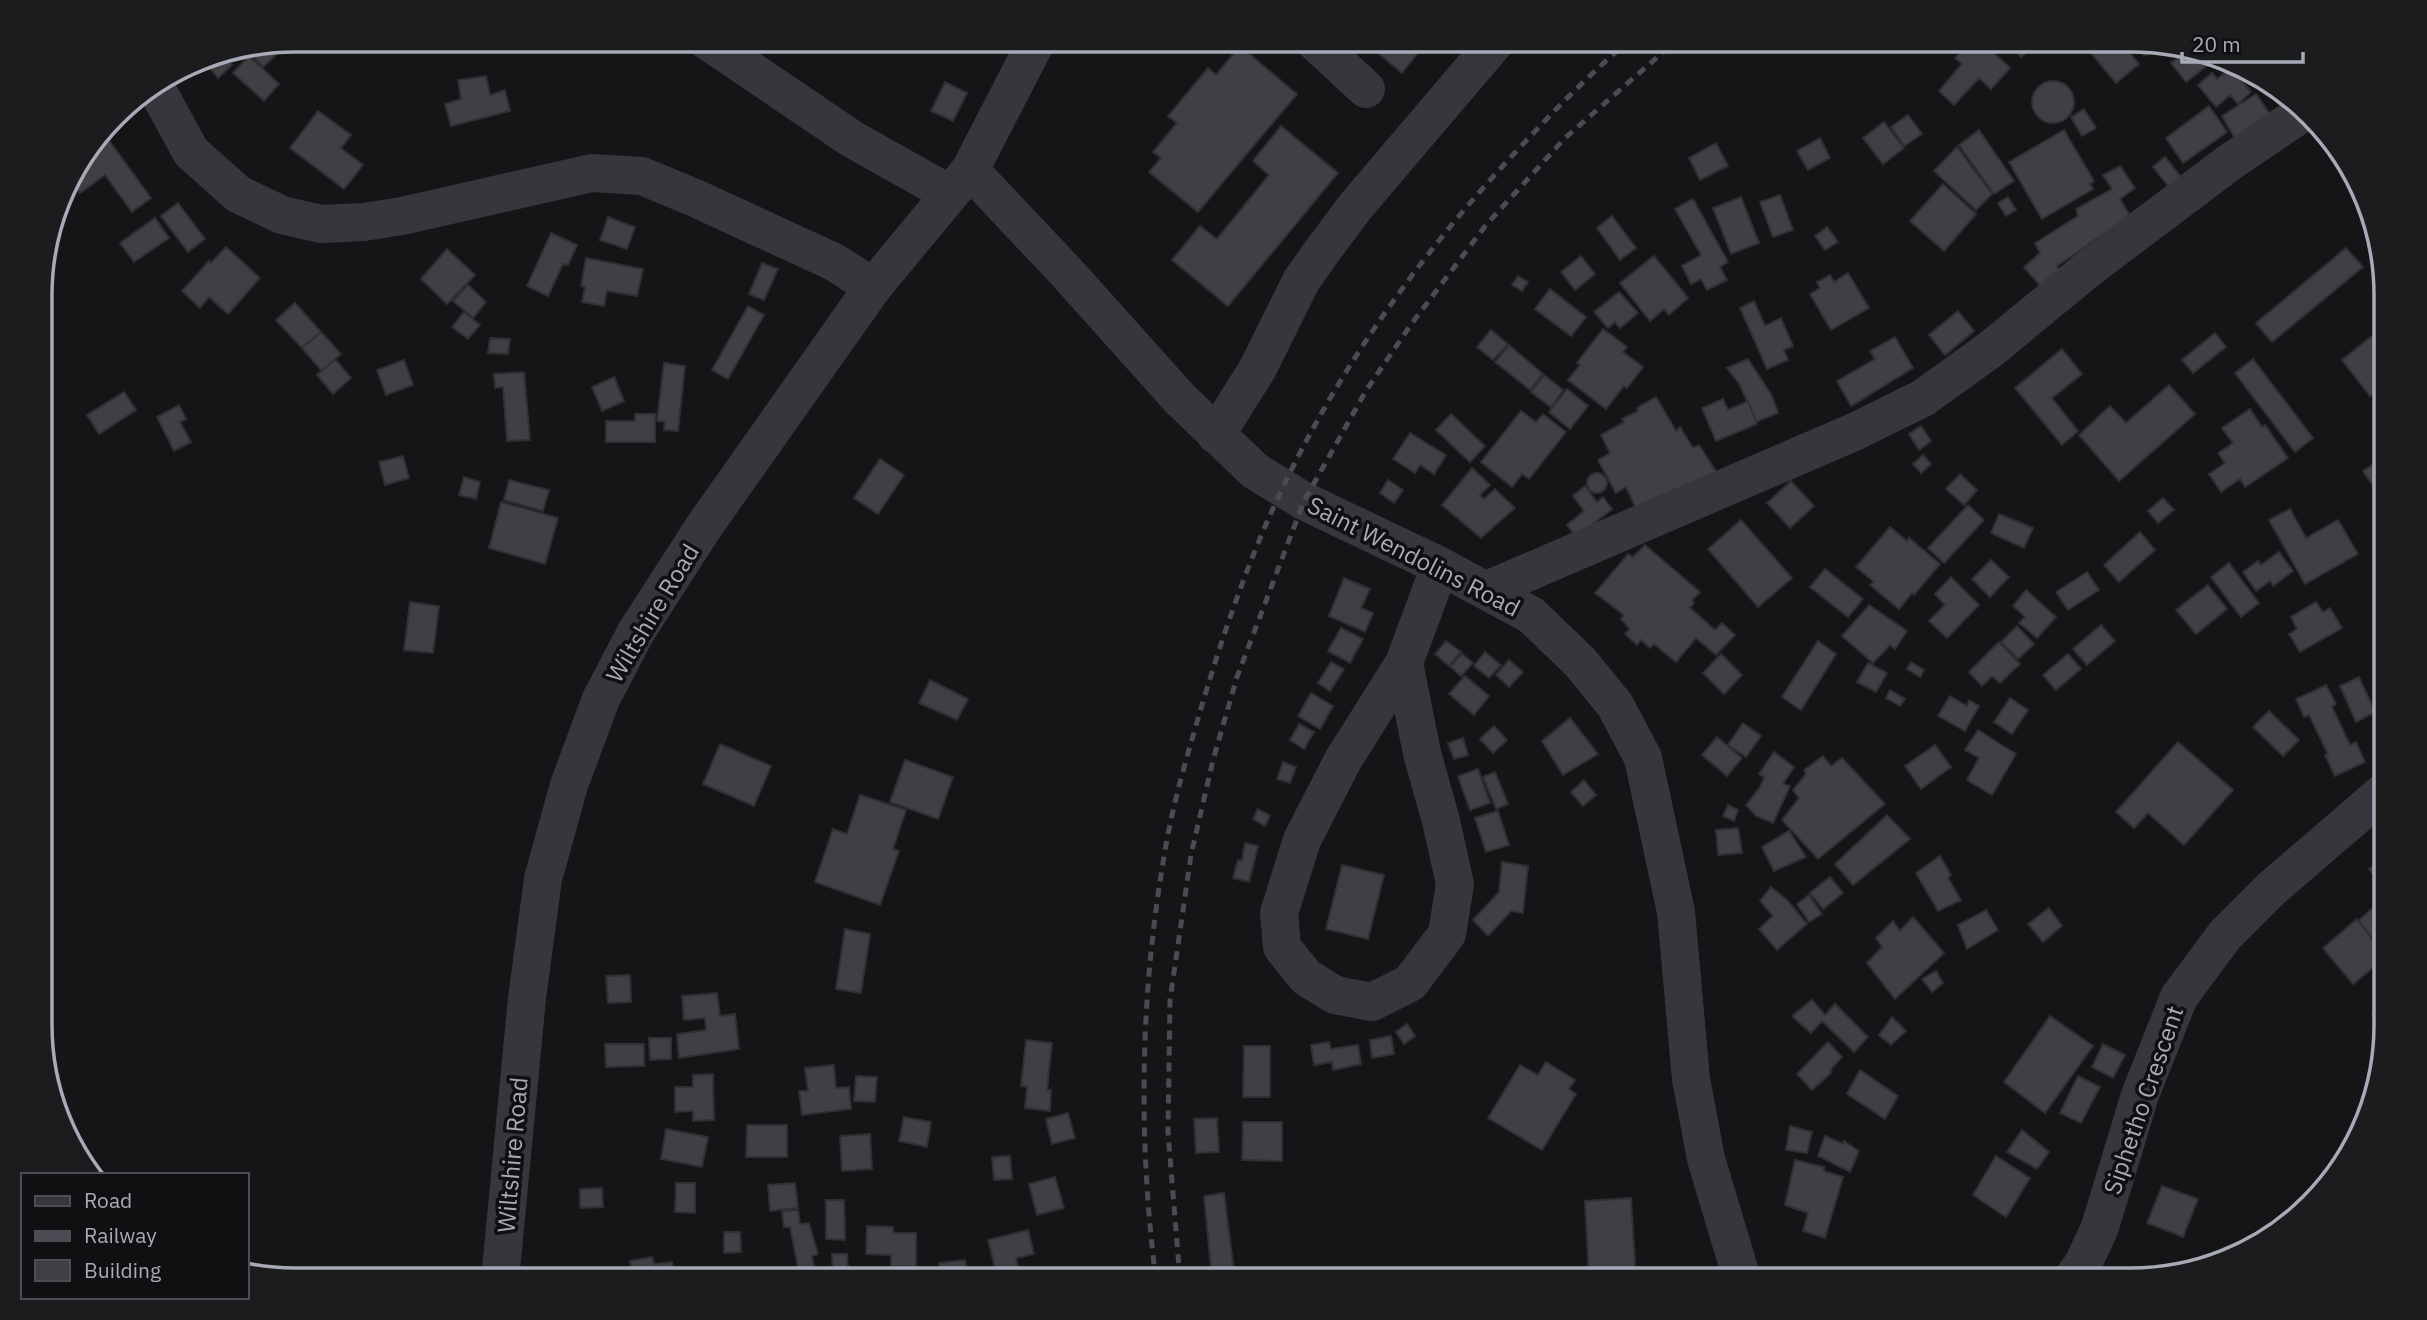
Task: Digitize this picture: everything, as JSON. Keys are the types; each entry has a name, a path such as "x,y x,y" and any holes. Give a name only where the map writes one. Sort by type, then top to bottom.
{"street":[{"name":"Saint Wendolins Road","path":"722,52 852,139 960,182 1068,274 1180,399 1255,471 1293,494 1440,566 1531,615 1580,662 1615,705 1643,758 1676,912 1692,1079 1706,1159 1738,1267"},
{"name":"Wiltshire Road","path":"501,1268 527,998 543,879 569,785 601,699 636,632 705,524 873,287 960,182 1030,52"},
{"path":"1326,52 1366,89"},
{"path":"1216,435 1258,368 1301,281 1320,254 1355,207 1487,52"},
{"path":"159,94 191,152 238,194 282,215 321,225 364,222 402,216 592,173 642,176 834,262 873,287"},
{"path":"1487,590 1854,432 1923,398 1991,349 2088,269 2230,162 2296,118"},
{"path":"1404,663 1422,753 1455,884 1447,934 1410,983 1372,1002 1335,995 1306,977 1282,947 1279,913 1301,840 1343,760 1404,663 1440,566"},
{"name":"Siphetho Crescent","path":"2082,1267 2100,1227 2140,1095 2179,997 2225,935 2271,889 2374,800"}],"building":[{"path":"1235,52 1247,52 1297,94 1198,212 1149,172 1161,158 1153,152 1177,123 1168,116 1208,68 1216,75"},
{"path":"1377,52 1419,52 1402,73"},
{"path":"1961,52 1993,52 2010,68 1991,89 1979,78 1954,105 1939,91 1962,64 1955,58"},
{"path":"2090,52 2129,52 2139,64 2116,83"},
{"path":"277,54 277,54 263,67 254,57"},
{"path":"2179,57 2208,65 2186,82 2171,63"},
{"path":"251,58 279,84 264,101 233,73"},
{"path":"230,62 232,65 218,78 210,68"},
{"path":"2226,72 2240,78 2251,92 2238,104 2230,95 2216,107 2198,85 2212,73 2217,79"},
{"path":"486,76 490,95 505,90 510,111 451,126 445,104 461,99 458,80"},
{"path":"2053,81 2068,87 2074,102 2068,117 2053,123 2038,117 2032,102 2038,87"},
{"path":"945,82 967,93 953,121 931,111"},
{"path":"2256,94 2272,117 2236,140 2222,116"},
{"path":"2209,106 2227,132 2183,163 2166,138"},
{"path":"2084,109 2096,128 2082,136 2071,117"},
{"path":"318,111 351,135 341,148 363,165 344,189 290,148"},
{"path":"1908,115 1922,134 1904,146 1891,127"},
{"path":"1884,122 1904,148 1883,164 1863,138"},
{"path":"1281,126 1338,173 1228,306 1172,260 1200,226 1217,239 1269,175 1253,161"},
{"path":"1979,130 2014,181 1994,194 1959,145"},
{"path":"2064,130 2094,181 2090,184 2093,189 2042,219 2009,162"},
{"path":"1820,138 1830,158 1808,170 1797,151"},
{"path":"109,140 151,198 132,212 105,175 80,193 77,189 85,174"},
{"path":"1716,143 1728,166 1700,180 1689,158"},
{"path":"1957,147 1992,194 1976,210 1934,171"},
{"path":"2165,157 2186,183 2174,193 2153,167"},
{"path":"2120,166 2135,188 2120,199 2130,216 2057,266 2060,272 2042,288 2024,267 2040,253 2035,243 2078,216 2076,209 2112,189 2103,175"},
{"path":"1943,184 1976,214 1944,251 1910,221"},
{"path":"1780,195 1793,230 1773,237 1760,202"},
{"path":"1741,197 1759,243 1731,254 1713,208"},
{"path":"2008,197 2016,210 2006,216 1998,203"},
{"path":"1693,199 1728,262 1720,267 1727,280 1707,290 1701,279 1691,284 1682,266 1701,255 1675,209"},
{"path":"178,203 205,239 188,252 161,216"},
{"path":"1612,216 1636,248 1620,260 1597,228"},
{"path":"608,217 635,227 627,249 600,240"},
{"path":"155,218 169,238 134,262 120,243"},
{"path":"1827,227 1838,242 1825,250 1815,236"},
{"path":"551,233 577,245 568,265 563,264 548,296 527,286"},
{"path":"226,247 260,278 228,314 209,297 200,308 182,291 209,261 211,263"},
{"path":"2346,248 2363,267 2272,342 2256,323"},
{"path":"447,249 475,275 447,304 421,279"},
{"path":"1581,256 1595,274 1575,290 1561,272"},
{"path":"1654,256 1688,298 1669,315 1664,309 1650,321 1620,283"},
{"path":"586,258 643,269 637,296 607,291 604,306 582,302 585,287 581,286"},
{"path":"762,263 778,269 764,300 749,294"},
{"path":"1848,273 1869,308 1831,330 1810,294 1820,288 1817,282 1830,275 1834,282"},
{"path":"1518,276 1528,282 1522,291 1512,285"},
{"path":"468,285 486,302 473,318 453,301"},
{"path":"1550,289 1586,317 1571,336 1535,309"},
{"path":"1619,292 1638,313 1620,328 1615,322 1608,328 1594,312"},
{"path":"1754,301 1765,326 1781,318 1793,346 1784,350 1788,360 1767,369 1740,308"},
{"path":"295,303 321,332 302,348 276,320"},
{"path":"748,306 764,315 728,379 712,370"},
{"path":"1958,311 1974,331 1945,355 1929,335"},
{"path":"464,312 480,325 468,339 452,327"},
{"path":"1603,329 1627,347 1623,352 1643,367 1606,409 1568,380 1580,365 1577,363"},
{"path":"1491,330 1508,344 1493,360 1477,347"},
{"path":"321,332 341,354 322,371 302,348"},
{"path":"2215,333 2226,347 2193,373 2182,360"},
{"path":"2372,336 2374,393 2370,396 2342,360"},
{"path":"1895,337 1913,368 1851,406 1837,381 1875,359 1870,351"},
{"path":"490,338 510,339 508,354 488,353"},
{"path":"1509,345 1543,374 1530,390 1495,362"},
{"path":"2062,349 2082,374 2052,398 2078,431 2062,445 2015,388"},
{"path":"335,359 351,378 333,394 317,375"},
{"path":"1748,359 1772,396 1778,413 1756,422 1740,385 1727,368"},
{"path":"2253,359 2313,438 2295,452 2235,373"},
{"path":"404,360 413,385 386,395 377,370"},
{"path":"664,363 685,366 678,431 664,430 665,422 657,421"},
{"path":"524,372 530,440 507,441 503,387 495,388 494,374"},
{"path":"1544,375 1563,390 1551,407 1531,392"},
{"path":"614,377 624,401 602,411 592,387"},
{"path":"2169,385 2195,414 2119,481 2079,435 2110,406 2126,423"},
{"path":"1567,389 1588,406 1570,429 1549,412"},
{"path":"124,392 136,410 99,434 87,415"},
{"path":"1656,397 1676,431 1680,427 1693,448 1699,445 1717,473 1639,515 1626,487 1616,493 1598,460 1610,453 1601,435 1624,422 1622,419"},
{"path":"1723,399 1728,410 1748,401 1757,424 1716,441 1702,408"},
{"path":"179,405 186,419 180,422 191,442 174,451 157,417"},
{"path":"2250,409 2288,458 2245,487 2240,479 2221,492 2209,474 2225,463 2218,453 2233,443 2222,428"},
{"path":"1521,411 1536,422 1543,414 1566,432 1529,479 1522,474 1512,487 1481,462"},
{"path":"635,414 655,414 655,442 606,442 606,421 635,421"},
{"path":"1451,414 1485,446 1470,462 1436,430"},
{"path":"1921,426 1931,441 1919,450 1909,434"},
{"path":"1410,433 1446,455 1434,474 1420,465 1415,473 1393,459"},
{"path":"1923,455 1931,464 1921,473 1913,464"},
{"path":"403,456 409,478 385,485 379,462"},
{"path":"880,459 904,475 878,514 854,498"},
{"path":"2374,464 2374,487 2363,471"},
{"path":"1472,468 1490,485 1480,495 1484,499 1495,489 1515,508 1481,538 1442,505"},
{"path":"1597,473 1604,476 1607,483 1604,490 1597,493 1590,490 1587,483 1590,476"},
{"path":"1960,474 1977,490 1964,505 1946,489"},
{"path":"464,477 480,482 476,499 459,495"},
{"path":"509,480 549,490 543,511 504,500"},
{"path":"1388,480 1403,490 1394,503 1380,493"},
{"path":"1791,481 1814,506 1790,528 1767,503"},
{"path":"1585,486 1597,502 1603,497 1612,509 1576,537 1567,525 1584,511 1573,496"},
{"path":"2163,498 2174,510 2158,523 2148,511"},
{"path":"501,502 558,518 545,564 489,548"},
{"path":"1968,505 1984,520 1944,563 1928,548"},
{"path":"2290,509 2306,538 2338,520 2358,554 2305,584 2269,520"},
{"path":"1999,514 2033,528 2024,548 1991,533"},
{"path":"1741,520 1792,578 1758,607 1708,549"},
{"path":"1890,527 1907,541 1909,538 1940,564 1899,609 1870,585 1874,582 1856,567"},
{"path":"2140,532 2155,550 2119,582 2104,565"},
{"path":"1645,545 1700,592 1692,600 1694,603 1690,608 1715,630 1722,623 1735,635 1716,655 1696,638 1676,662 1654,644 1650,648 1641,640 1637,645 1625,634 1630,629 1621,619 1624,615 1595,593 1628,554 1633,557"},
{"path":"2279,552 2293,571 2273,586 2270,581 2256,591 2243,572 2258,561 2261,565"},
{"path":"1991,560 2009,577 1990,597 1972,579"},
{"path":"2229,563 2259,603 2241,617 2211,577"},
{"path":"1825,569 1863,599 1848,617 1810,587"},
{"path":"2087,572 2099,590 2068,610 2056,592"},
{"path":"1951,577 1979,605 1947,638 1929,621 1945,605 1935,594"},
{"path":"1344,578 1370,589 1361,608 1373,613 1365,632 1329,616"},
{"path":"2208,585 2227,609 2196,634 2176,610"},
{"path":"2026,590 2056,617 2037,638 2019,623 2025,617 2013,606"},
{"path":"410,602 439,606 433,653 404,650"},
{"path":"2316,602 2323,612 2330,608 2342,628 2300,652 2289,634 2297,629 2291,617"},
{"path":"1869,605 1907,631 1895,649 1890,645 1873,663 1842,636"},
{"path":"2101,625 2115,641 2087,665 2073,649"},
{"path":"2017,626 2034,644 2018,659 2001,642"},
{"path":"1341,628 1363,639 1350,663 1328,651"},
{"path":"1446,641 1461,652 1449,666 1435,654"},
{"path":"1818,641 1836,654 1801,710 1782,697"},
{"path":"1999,642 2020,664 2000,683 1992,676 1982,686 1969,672"},
{"path":"1485,652 1501,665 1489,678 1474,666"},
{"path":"1462,654 1473,663 1461,676 1450,666"},
{"path":"1721,654 1742,675 1724,694 1703,673"},
{"path":"2068,654 2081,669 2056,690 2043,675"},
{"path":"1509,660 1523,672 1509,687 1496,675"},
{"path":"1331,662 1344,669 1330,691 1318,683"},
{"path":"1911,662 1924,670 1920,677 1907,669"},
{"path":"1868,663 1887,673 1876,692 1857,682"},
{"path":"1465,676 1489,696 1474,715 1449,694"},
{"path":"2359,677 2374,713 2356,722 2340,686"},
{"path":"930,680 968,699 957,720 919,703"},
{"path":"2326,685 2336,704 2332,707 2350,745 2356,742 2365,762 2335,776 2325,755 2328,754 2309,715 2304,717 2296,699"},
{"path":"1890,690 1905,699 1900,706 1886,698"},
{"path":"1311,693 1333,706 1320,729 1298,716"},
{"path":"1950,696 1967,706 1969,700 1979,706 1965,731 1938,716"},
{"path":"2010,698 2028,710 2012,734 1994,722"},
{"path":"2269,711 2299,740 2283,756 2253,727"},
{"path":"1570,718 1598,754 1563,775 1542,741"},
{"path":"1743,723 1761,736 1746,757 1728,745"},
{"path":"1299,724 1314,732 1304,749 1290,740"},
{"path":"1494,726 1507,740 1493,753 1480,739"},
{"path":"1978,730 2016,754 1992,795 1967,780 1979,758 1965,750"},
{"path":"1717,737 1742,758 1727,776 1702,755"},
{"path":"1463,738 1468,755 1454,759 1448,743"},
{"path":"2178,742 2233,790 2184,845 2148,813 2134,828 2116,812"},
{"path":"720,744 771,766 754,806 703,784"},
{"path":"1935,745 1951,767 1921,789 1905,766"},
{"path":"1774,752 1794,767 1783,784 1790,786 1773,823 1756,816 1746,805 1760,787 1764,777 1759,774"},
{"path":"1823,756 1831,766 1842,758 1885,804 1818,859 1782,820 1799,798 1793,790 1806,774 1804,770"},
{"path":"905,760 953,777 938,819 890,802"},
{"path":"1283,762 1296,767 1290,783 1277,779"},
{"path":"1478,769 1490,803 1470,810 1458,776"},
{"path":"1495,772 1508,804 1496,809 1483,777"},
{"path":"1584,780 1596,795 1583,806 1571,792"},
{"path":"860,795 906,810 893,849 899,851 880,905 815,882 833,829 847,834"},
{"path":"1728,805 1738,810 1734,821 1723,816"},
{"path":"1258,809 1270,816 1265,826 1253,819"},
{"path":"1498,811 1509,845 1486,852 1475,818"},
{"path":"1887,815 1910,839 1853,885 1835,864"},
{"path":"1738,828 1742,853 1718,855 1716,830"},
{"path":"1789,831 1806,857 1774,871 1762,847"},
{"path":"1245,843 1258,846 1249,882 1233,878 1238,860 1242,861"},
{"path":"1940,856 1951,875 1948,878 1961,900 1938,911 1916,873"},
{"path":"1502,862 1528,866 1523,913 1511,911 1488,936 1473,920 1499,892"},
{"path":"1342,865 1384,875 1368,939 1326,929"},
{"path":"1830,877 1843,893 1823,909 1810,893"},
{"path":"1771,887 1788,901 1807,924 1777,950 1759,929 1773,916 1760,901"},
{"path":"1809,895 1822,914 1809,922 1797,904"},
{"path":"2374,907 2374,940 2358,921"},
{"path":"2049,908 2062,926 2043,942 2028,924"},
{"path":"1986,910 1998,930 1967,949 1958,925"},
{"path":"1913,917 1944,953 1895,999 1867,963 1882,947 1876,938 1893,921 1900,931"},
{"path":"2357,919 2374,941 2374,967 2353,984 2323,948"},
{"path":"845,929 870,934 861,993 836,989"},
{"path":"1936,971 1943,983 1932,992 1922,979"},
{"path":"630,975 631,1002 608,1003 606,976"},
{"path":"717,993 720,1016 735,1014 739,1049 679,1058 677,1034 706,1030 705,1018 684,1020 682,996"},
{"path":"1812,1000 1825,1015 1835,1004 1868,1037 1854,1052 1822,1021 1811,1033 1792,1016"},
{"path":"2050,1016 2093,1046 2045,1113 2004,1082"},
{"path":"1892,1017 1906,1031 1891,1045 1879,1035"},
{"path":"1407,1024 1415,1036 1404,1044 1396,1032"},
{"path":"1391,1036 1394,1054 1372,1058 1370,1040"},
{"path":"649,1038 671,1038 671,1059 650,1060"},
{"path":"1026,1040 1052,1043 1047,1090 1051,1090 1050,1111 1025,1108 1027,1087 1021,1086"},
{"path":"1329,1042 1331,1049 1358,1045 1361,1064 1333,1070 1332,1062 1314,1065 1311,1045"},
{"path":"1828,1042 1842,1057 1830,1070 1832,1072 1812,1090 1797,1074"},
{"path":"605,1044 644,1044 644,1066 606,1067"},
{"path":"2103,1044 2125,1055 2113,1078 2092,1067"},
{"path":"1244,1046 1270,1046 1270,1097 1243,1097"},
{"path":"1546,1062 1575,1080 1569,1089 1576,1094 1542,1150 1488,1118 1520,1065 1538,1075"},
{"path":"834,1065 836,1088 849,1087 851,1109 802,1115 799,1091 808,1091 805,1068"},
{"path":"1860,1070 1898,1096 1885,1119 1847,1094"},
{"path":"713,1074 714,1120 693,1121 693,1111 675,1112 675,1087 693,1087 693,1075"},
{"path":"856,1076 877,1077 875,1102 854,1101"},
{"path":"2078,1076 2100,1087 2081,1123 2060,1113"},
{"path":"1068,1113 1075,1138 1052,1144 1046,1119"},
{"path":"904,1117 931,1122 927,1147 899,1141"},
{"path":"1217,1118 1219,1152 1196,1153 1194,1119"},
{"path":"1243,1122 1282,1122 1282,1161 1242,1160"},
{"path":"747,1125 787,1125 787,1157 746,1157"},
{"path":"1790,1126 1812,1132 1807,1153 1786,1150"},
{"path":"666,1129 708,1137 702,1167 661,1159"},
{"path":"2022,1130 2049,1152 2037,1169 2007,1152"},
{"path":"870,1134 872,1169 842,1171 840,1136"},
{"path":"1825,1136 1843,1144 1844,1141 1859,1151 1850,1172 1818,1156"},
{"path":"1010,1156 1012,1179 994,1180 992,1157"},
{"path":"1996,1156 2030,1178 2006,1217 1973,1195"},
{"path":"1795,1160 1824,1167 1824,1171 1843,1177 1825,1238 1803,1231 1808,1213 1785,1205"},
{"path":"1055,1177 1064,1208 1037,1215 1029,1184"},
{"path":"676,1183 695,1183 695,1213 675,1212"},
{"path":"795,1183 798,1208 770,1211 768,1185"},
{"path":"2162,1186 2198,1199 2183,1237 2147,1223"},
{"path":"602,1188 603,1207 580,1208 580,1189"},
{"path":"1224,1193 1234,1267 1211,1268 1204,1196"},
{"path":"1631,1198 1635,1267 1588,1267 1585,1201"},
{"path":"826,1200 844,1200 845,1240 826,1239"},
{"path":"798,1210 800,1224 809,1223 818,1254 812,1256 814,1268 798,1268 790,1227 784,1227 782,1211"},
{"path":"867,1226 893,1227 893,1233 916,1233 916,1267 891,1266 891,1255 866,1254"},
{"path":"1028,1230 1034,1254 1016,1258 1018,1268 995,1268 988,1240"},
{"path":"724,1232 740,1232 741,1252 724,1253"},
{"path":"832,1254 847,1254 848,1268 833,1268"},
{"path":"652,1257 654,1264 672,1262 673,1268 631,1268 630,1261"},
{"path":"965,1260 966,1268 940,1268 939,1263"}],"railway":[{"path":"1155,1268 1146,1174 1144,1068 1156,909 1167,840 1183,772 1215,662 1246,573 1305,442 1356,355 1414,272 1511,157 1554,111 1617,52"},
{"path":"1179,1268 1168,1133 1170,1000 1191,855 1213,760 1237,677 1304,501 1367,389 1412,323 1486,225 1565,138 1663,52"}]}
